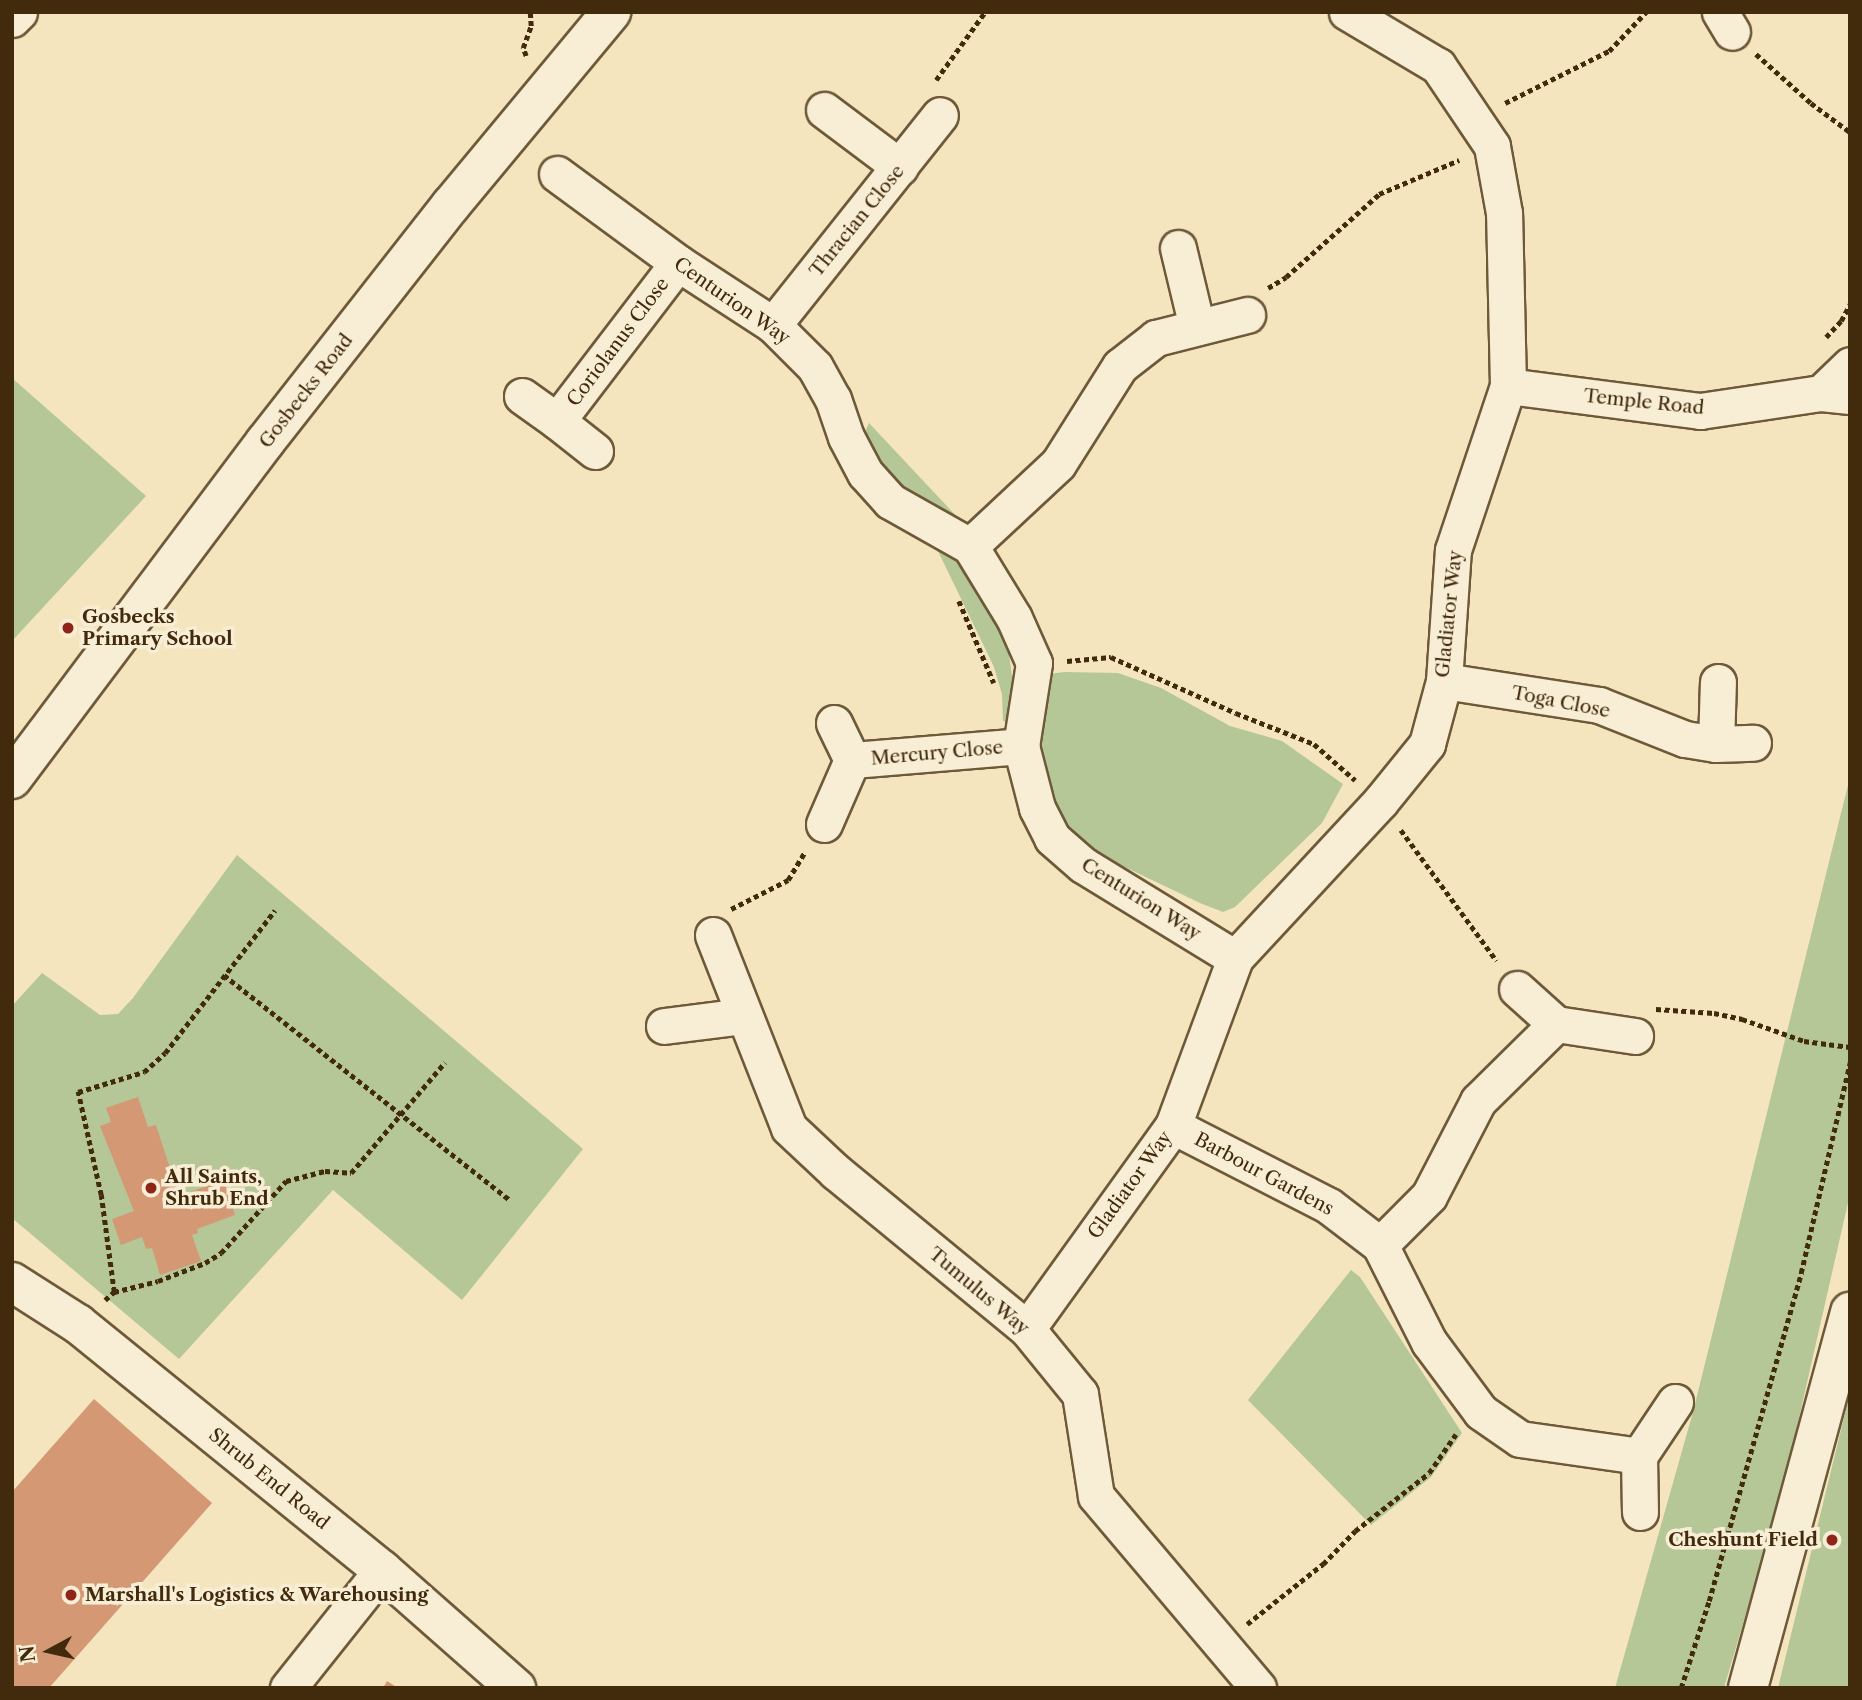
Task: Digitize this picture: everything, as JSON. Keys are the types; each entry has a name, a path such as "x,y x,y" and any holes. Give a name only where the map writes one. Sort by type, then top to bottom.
{"street":[{"path":"12,19 19,12"},
{"name":"Gladiator Way","path":"1027,1329 1173,1126 1235,958 1380,802 1427,744 1444,681 1453,550 1508,386 1504,213 1484,132 1438,66 1347,12"},
{"name":"Gosbecks Road","path":"12,779 265,442 605,14"},
{"path":"824,110 900,167"},
{"name":"Thracian Close","path":"774,325 940,115"},
{"name":"Centurion Way","path":"557,174 678,263 774,325 815,367 833,399 846,437 865,474 890,501 970,546 1014,618 1034,663 1021,746 1037,808 1052,838 1083,865 1235,958"},
{"path":"1178,248 1198,327"},
{"name":"Coriolanus Close","path":"557,422 678,263"},
{"path":"970,546 1058,464 1120,366 1156,338 1247,315"},
{"name":"Temple Road","path":"1508,386 1700,411 1835,394 1850,365"},
{"name":"Coriolanus Close","path":"522,396 595,451"},
{"name":"Toga Close","path":"1444,681 1599,705 1685,739 1716,744 1752,743"},
{"path":"1716,744 1718,682"},
{"name":"Mercury Close","path":"824,824 852,760 834,723"},
{"name":"Mercury Close","path":"852,760 1021,746"},
{"name":"Tumulus Way","path":"713,935 789,1128 836,1172 1027,1329 1080,1394 1096,1496 1258,1688"},
{"path":"1517,989 1556,1024 1635,1036"},
{"path":"664,1026 744,1016"},
{"path":"1380,1245 1429,1196 1478,1101 1556,1024"},
{"name":"Barbour Gardens","path":"1173,1126 1329,1206 1380,1245 1429,1342 1481,1412 1520,1439 1639,1456"},
{"name":"Shrub End Road","path":"12,1282 78,1324 382,1570 516,1688"},
{"path":"1748,1688 1850,1312"},
{"path":"1640,1512 1639,1456 1675,1402"},
{"path":"288,1688 382,1570"}],"path":[{"path":"940,115 936,81 985,12"},
{"path":"1247,315 1247,301 1286,277 1379,194 1484,132 1609,51 1646,12"},
{"path":"1726,22 1811,103 1850,132"},
{"path":"1823,341 1841,321 1850,304"},
{"path":"955,590 996,691"},
{"path":"1034,663 1111,657 1236,713 1314,744 1380,802 1517,989"},
{"path":"713,935 710,920 788,880 824,824"},
{"path":"114,1292 101,1195 78,1092 144,1072 165,1053 275,910"},
{"path":"224,975 510,1200"},
{"path":"1635,1036 1643,1008 1714,1013 1742,1019 1804,1041 1850,1047"},
{"path":"78,1324 114,1292 158,1281 213,1258 239,1235 286,1181 325,1171 351,1173 444,1062"},
{"path":"1681,1688 1709,1601 1801,1273 1850,1062"},
{"path":"1222,1643 1323,1564 1355,1531 1429,1473 1458,1432 1481,1412"}],"green space":[{"path":"12,378 146,496 12,641"},
{"path":"869,423 959,519 933,509 888,475 864,434"},
{"path":"936,547 954,556 970,571 987,596 1008,647 1015,698 1007,721 1003,721 1002,694 994,667"},
{"path":"1118,673 1161,688 1230,726 1282,741 1343,784 1322,823 1235,907 1223,912 1200,903 1083,847 1056,821 1040,768 1039,681 1048,674"},
{"path":"1850,777 1850,1194 1783,1488 1724,1688 1615,1688 1693,1412"},
{"path":"237,855 583,1149 462,1300 333,1190 179,1359 12,1218 12,1006 42,973 100,1015 118,1014 133,998"},
{"path":"1351,1270 1360,1277 1462,1433 1431,1477 1371,1525 1248,1400"},
{"name":"Cheshunt Field","path":"1850,1393 1850,1688 1778,1688"}],"building":[{"name":"All Saints, Shrub End","path":"138,1097 148,1127 156,1125 179,1196 224,1180 235,1215 197,1229 198,1233 192,1235 201,1261 160,1275 152,1248 146,1249 142,1237 121,1245 112,1219 134,1211 100,1126 111,1122 106,1108"},
{"name":"Marshall's Logistics & Warehousing","path":"94,1399 212,1503 49,1688 12,1688 12,1492"},
{"path":"387,1681 398,1688 383,1688"}],"place":[{"name":"Gosbecks Primary School","path":"68,628"},
{"name":"All Saints, Shrub End","path":"151,1188"},
{"name":"Cheshunt Field","path":"1832,1540"},
{"name":"Marshall's Logistics & Warehousing","path":"71,1595"}]}
